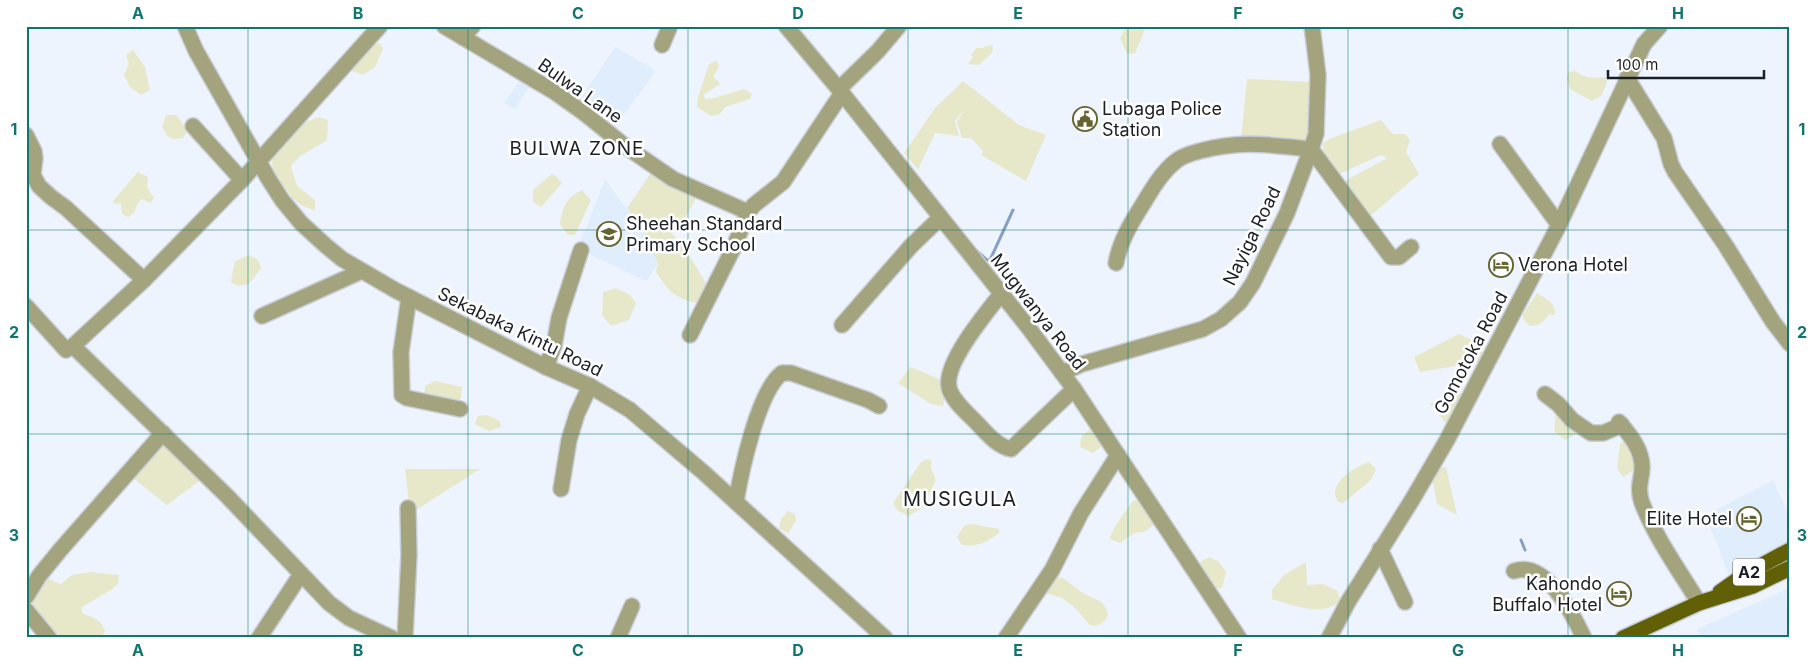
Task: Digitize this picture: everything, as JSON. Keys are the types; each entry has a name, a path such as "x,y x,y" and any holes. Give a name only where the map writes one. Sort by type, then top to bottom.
{"main road":[{"name":"A2","path":"1705,601 1747,572 1790,550"},
{"name":"A2","path":"1623,638 1705,601 1753,586 1790,568"}],"street":[{"name":"Sekabaka Kintu Road","path":"185,26 196,51 282,200 302,224 342,259 409,297 546,367 590,386 630,410 644,420 736,502 885,638"},
{"path":"29,314 66,350 73,346 144,280 242,180 380,26"},
{"name":"Bulwa Lane","path":"444,26 553,91 640,157 673,179 748,212"},
{"path":"462,38 473,26"},
{"path":"662,45 670,26"},
{"name":"Mugwanya Road","path":"786,26 841,91 1074,388 1238,638"},
{"path":"690,335 733,249 748,212 783,182 841,91 899,26"},
{"name":"Nayiga Road","path":"1062,373 1082,364 1203,329 1220,319 1240,302 1253,283 1287,213 1316,134 1318,75 1312,26"},
{"name":"Gomotoka Road","path":"1329,638 1348,602 1447,440 1559,225 1644,44 1660,26"},
{"path":"1627,78 1664,138 1675,172 1726,246 1773,322 1790,344"},
{"path":"193,126 242,180"},
{"path":"26,134 34,150 33,176 39,186 50,197 66,208 144,280"},
{"path":"1116,263 1127,230 1149,194 1166,171 1179,159 1218,146 1249,143 1311,150 1391,257 1399,257 1411,247"},
{"path":"1500,144 1559,225"},
{"path":"842,325 911,246 940,218"},
{"path":"546,367 554,346 558,318 581,250"},
{"path":"262,316 362,271"},
{"path":"1001,294 962,347 948,382 951,394 988,434 1002,446 1011,449 1074,388"},
{"path":"409,297 401,352 402,395 407,398 460,409"},
{"path":"73,346 227,496 329,602 344,615 392,638"},
{"path":"736,502 746,454 758,415 773,382 782,373 791,373 868,400 879,406"},
{"path":"561,489 569,440 577,414 590,386"},
{"path":"1545,394 1558,404 1572,420 1591,432 1604,433 1620,423 1633,440 1641,457 1642,470 1638,486 1642,503 1667,553 1705,601"},
{"path":"26,597 39,576 61,549 163,433"},
{"path":"1010,636 1052,570 1082,513 1118,454"},
{"path":"405,638 409,554 408,508"},
{"path":"1380,549 1406,602"},
{"path":"1514,571 1522,569 1531,571 1554,588 1570,610 1584,638"},
{"path":"259,638 301,574"},
{"path":"618,638 632,606"},
{"path":"26,610 49,638"}],"shaded area":[{"path":"615,47 655,70 613,129 581,105 583,95"},
{"path":"520,80 530,86 515,109 504,103"},
{"path":"605,179 662,258 646,281 578,249"},
{"path":"1773,480 1790,517 1790,546 1729,576 1714,536 1704,516"},
{"path":"1790,588 1790,638 1701,638 1697,629"}],"green space":[{"path":"1127,26 1143,26 1144,32 1135,53 1127,54 1120,38"},
{"path":"380,43 383,49 375,67 363,75 352,71 362,52 370,46"},
{"path":"991,45 993,47 992,53 979,65 968,64 976,48"},
{"path":"133,50 145,67 150,90 141,95 130,87 124,75 129,64 126,55"},
{"path":"717,60 719,67 713,77 720,84 704,94 705,99 744,89 752,94 750,99 725,107 720,114 711,116 697,107 698,97 709,64"},
{"path":"1576,71 1586,77 1605,77 1607,82 1602,95 1592,101 1570,89 1567,79 1568,72"},
{"path":"1247,79 1317,82 1308,145 1241,138"},
{"path":"963,81 1019,125 1046,135 1026,181 981,155 983,151 971,138 962,138 957,122 963,111 955,121 959,136 935,133 918,170 904,153 935,108"},
{"path":"166,115 176,115 188,130 183,138 174,139 168,137 162,127"},
{"path":"319,117 328,120 327,140 299,157 291,166 297,186 315,200 315,210 295,201 274,177 272,161 278,144 289,132"},
{"path":"1381,120 1393,134 1405,134 1410,140 1406,152 1419,174 1368,218 1343,182 1387,158 1381,155 1337,175 1325,155 1323,143 1329,139"},
{"path":"653,170 698,194 688,213 672,234 682,244 706,283 704,295 695,303 676,295 660,278 656,272 658,263 650,248 651,243 627,208"},
{"path":"138,172 148,177 147,187 154,198 150,203 142,199 138,202 134,213 128,217 122,214 121,203 115,204 113,201"},
{"path":"552,174 562,183 541,207 533,202 533,190"},
{"path":"582,190 591,200 575,235 568,235 560,224 562,212 568,200"},
{"path":"249,255 258,260 261,268 249,284 238,286 231,282 235,261"},
{"path":"616,288 630,295 636,303 629,320 611,326 602,315 603,292"},
{"path":"1537,293 1547,299 1555,311 1554,315 1549,314 1541,323 1530,326 1523,319 1523,314"},
{"path":"1459,334 1478,343 1484,355 1480,362 1420,372 1414,357"},
{"path":"911,367 948,383 943,406 931,404 898,383"},
{"path":"435,381 462,387 461,398 455,405 424,399 425,386"},
{"path":"1458,391 1463,397 1448,426 1430,404"},
{"path":"1556,412 1581,431 1565,440 1554,431"},
{"path":"487,415 500,421 501,427 489,431 475,424 478,416"},
{"path":"1090,429 1097,431 1102,446 1093,453 1080,447 1081,437"},
{"path":"1631,438 1637,468 1623,477 1617,468 1620,444"},
{"path":"161,444 166,446 199,481 167,505 129,475"},
{"path":"927,459 931,460 931,468 936,480 922,508 909,516 898,511 893,503 921,462"},
{"path":"1369,462 1376,469 1371,480 1343,503 1338,502 1335,494 1338,483 1347,474"},
{"path":"1446,467 1457,515 1437,504 1432,478 1439,468"},
{"path":"405,469 480,469 416,510 409,504"},
{"path":"1136,500 1141,501 1155,524 1144,532 1134,533 1120,543 1110,539 1119,520 1132,502"},
{"path":"788,511 795,514 796,520 788,534 779,528 781,519"},
{"path":"972,524 999,529 999,533 982,544 962,545 957,537 964,526"},
{"path":"1210,557 1219,562 1226,572 1222,588 1214,589 1211,582 1198,579 1195,572 1201,561"},
{"path":"1306,562 1307,585 1323,584 1338,591 1340,602 1324,609 1316,609 1298,607 1272,599 1272,590 1284,575"},
{"path":"91,572 119,575 118,584 82,607 82,613 96,619 104,627 105,631 101,638 93,638 86,635 84,638 45,638 32,608 34,591 46,578 61,584 72,575"},
{"path":"1055,577 1063,578 1081,592 1103,603 1108,613 1104,621 1096,625 1090,625 1073,606 1062,598 1045,593"}],"waterway":[{"path":"976,250 987,260 990,260 1013,210"},
{"path":"1521,540 1525,550"}],"place":[{"name":"Lubaga Police Station","path":"1085,119"},
{"name":"Sheehan Standard Primary School","path":"609,234"},
{"name":"Verona Hotel","path":"1501,265"},
{"name":"Elite Hotel","path":"1749,519"},
{"name":"Kahondo Buffalo Hotel","path":"1619,594"}],"district":[{"name":"BULWA ZONE","path":"577,148"},
{"name":"MUSIGULA","path":"960,499"}]}
